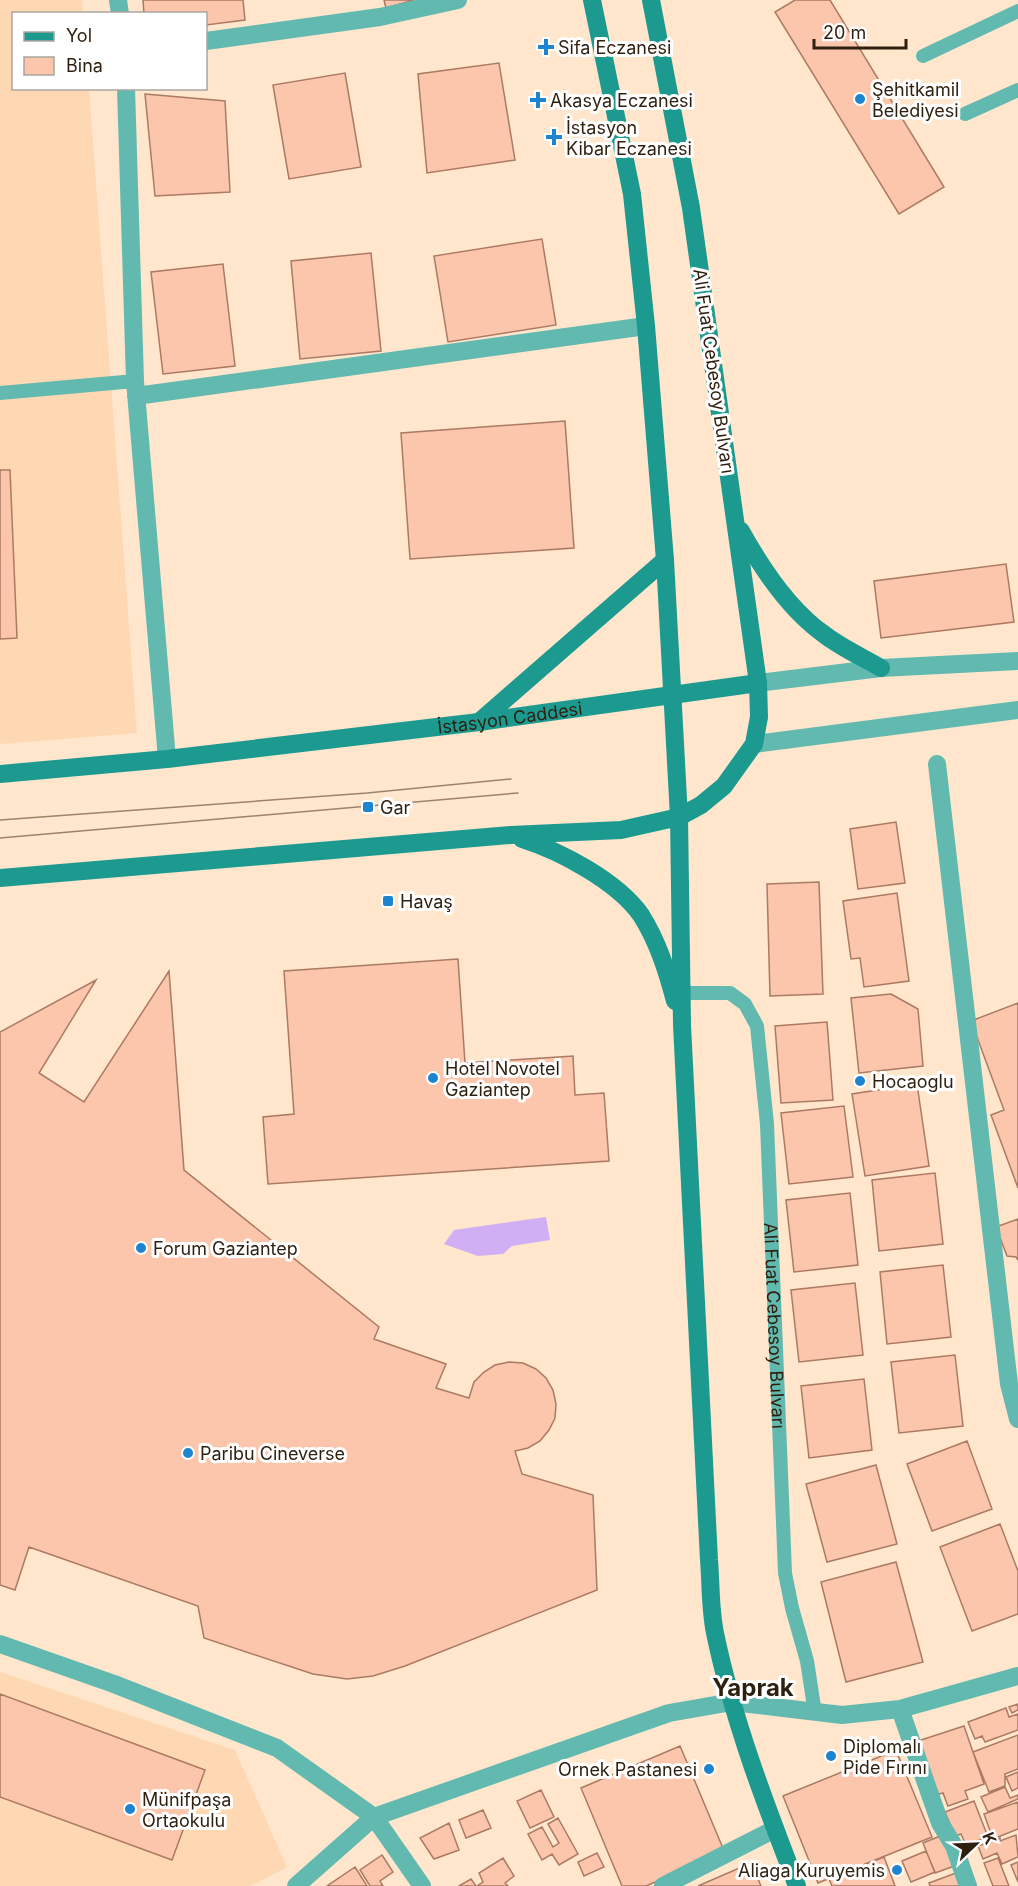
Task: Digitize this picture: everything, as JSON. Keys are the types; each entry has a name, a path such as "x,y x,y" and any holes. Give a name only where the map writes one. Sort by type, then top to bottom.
{"street":[{"path":"207,41 380,17 458,0"},
{"path":"592,0 632,194 646,326 665,561 679,818 682,1025 709,1560 715,1630 732,1702 797,1886"},
{"name":"Ali Fuat Cebesoy Bulvarı","path":"651,0 691,208 736,522 758,683 759,717 754,744"},
{"path":"126,90 136,388 167,759"},
{"path":"136,388 646,326"},
{"path":"736,522 756,558 786,599 824,635 881,668"},
{"path":"479,722 665,561"},
{"name":"İstasyon Caddesi","path":"0,774 167,759 479,722 673,694 881,668 1018,661"},
{"path":"0,878 511,835 621,830 679,818 701,805 724,786 754,744 815,734 1018,710"},
{"path":"937,764 1018,1419"},
{"path":"511,835 568,857 617,891 640,914 663,958 682,1025"},
{"path":"0,1644 114,1684 277,1749 374,1817 422,1886"},
{"path":"300,1885 374,1817 669,1713 732,1702 842,1715 900,1709 1018,1676"},
{"path":"900,1709 940,1823 954,1846 968,1886"},
{"path":"663,1886 775,1829"}],"lane":[{"path":"923,56 1018,11"},
{"path":"965,114 1018,90"},
{"path":"0,393 136,388"},
{"name":"Ali Fuat Cebesoy Bulvarı","path":"682,993 730,993 745,1004 757,1026 767,1124 785,1574 807,1661 815,1713"}],"shaded area":[{"path":"0,0 82,0 83,12 12,12 12,90 89,90 137,733 0,744"},
{"path":"546,1217 550,1240 512,1246 503,1254 478,1256 444,1244 454,1230"},
{"name":"Münifpaşa Ortaokulu","path":"0,1672 235,1750 287,1867 251,1886 0,1886"}],"building":[{"path":"143,0 243,0 245,20 207,25 207,12 144,12"},
{"path":"384,0 414,0 386,8"},
{"name":"Şehitkamil Belediyesi","path":"795,0 830,0 944,187 899,214 775,12"},
{"path":"499,63 515,160 427,173 418,74"},
{"path":"345,73 361,167 289,179 273,85"},
{"path":"145,94 225,101 230,192 155,196"},
{"path":"542,239 556,325 448,342 434,256"},
{"path":"371,253 381,351 300,359 291,261"},
{"path":"223,264 235,366 163,374 151,272"},
{"path":"565,421 574,548 410,559 401,433"},
{"path":"0,470 10,470 17,638 0,639"},
{"path":"1006,564 1014,622 881,638 874,581"},
{"path":"896,822 905,883 858,889 850,829"},
{"path":"819,882 823,994 770,996 767,884"},
{"path":"897,893 909,981 864,987 860,958 851,959 843,901"},
{"name":"Hotel Novotel Gaziantep","path":"458,959 465,1063 573,1056 575,1095 604,1093 609,1161 268,1184 263,1117 294,1114 284,971"},
{"name":"Forum Gaziantep","path":"169,971 184,1170 379,1327 374,1339 446,1364 436,1388 469,1398 474,1382 484,1372 495,1365 509,1362 523,1363 536,1369 546,1378 553,1390 556,1404 555,1418 540,1441 528,1448 515,1451 522,1474 593,1495 597,1590 405,1666 373,1676 347,1679 313,1674 204,1638 198,1606 29,1547 15,1590 0,1585 0,1032 96,980 39,1073 84,1102"},
{"path":"891,994 918,1009 923,1066 859,1073 851,998"},
{"path":"1018,1003 1018,1188 991,1115 1004,1110 971,1021"},
{"path":"827,1022 833,1100 781,1103 775,1026"},
{"path":"917,1084 929,1166 865,1176 852,1094"},
{"path":"844,1106 853,1177 789,1184 781,1113"},
{"path":"935,1173 943,1244 879,1251 872,1180"},
{"path":"850,1193 858,1265 794,1272 786,1200"},
{"path":"1018,1219 1018,1260 1016,1257 1007,1256 996,1227"},
{"path":"943,1265 951,1337 887,1344 880,1272"},
{"path":"855,1283 863,1355 799,1362 791,1290"},
{"path":"955,1355 963,1426 899,1433 891,1362"},
{"path":"864,1379 872,1450 809,1458 801,1386"},
{"path":"967,1441 992,1509 932,1531 907,1464"},
{"path":"876,1465 897,1544 827,1562 806,1484"},
{"path":"1000,1524 1018,1571 1018,1614 972,1631 940,1547"},
{"path":"896,1562 923,1662 846,1682 821,1582"},
{"path":"0,1694 205,1770 172,1860 0,1797"},
{"path":"1018,1704 1018,1710 1012,1713 1009,1707"},
{"path":"1006,1708 1009,1717 1018,1714 1018,1730 985,1742 982,1736 975,1739 968,1722"},
{"path":"964,1726 984,1784 965,1791 968,1799 948,1806 943,1793 936,1795 918,1741"},
{"path":"1018,1735 1018,1769 1005,1774 1005,1786 989,1792 973,1752"},
{"path":"680,1746 725,1853 646,1886 622,1886 581,1788"},
{"path":"896,1750 932,1837 818,1883 783,1796"},
{"path":"1018,1772 1018,1788 1012,1791 1006,1777"},
{"path":"1005,1787 1010,1798 1018,1795 1018,1799 988,1812 981,1797"},
{"path":"541,1790 554,1817 530,1828 517,1801"},
{"path":"974,1801 988,1837 966,1845 961,1834 955,1836 945,1812"},
{"path":"1018,1802 1018,1829 993,1839 984,1814"},
{"path":"483,1810 491,1828 466,1838 459,1820"},
{"path":"558,1818 578,1854 559,1865 552,1854 542,1860 528,1834 542,1827 553,1847 559,1843 548,1824"},
{"path":"449,1823 459,1850 434,1859 420,1838"},
{"path":"945,1834 957,1865 935,1873 923,1843"},
{"path":"1016,1835 1018,1857 1002,1864 997,1853 983,1859 978,1846"},
{"path":"926,1851 935,1872 911,1882 902,1861"},
{"path":"597,1853 604,1867 584,1876 578,1862"},
{"path":"382,1855 393,1872 380,1881 383,1886 370,1886 360,1870"},
{"path":"884,1857 895,1886 832,1886 829,1879"},
{"path":"503,1858 514,1876 505,1883 508,1886 477,1886 483,1882 479,1873"},
{"path":"998,1858 1009,1886 993,1886 984,1863"},
{"path":"1018,1862 1018,1882 1011,1865"},
{"path":"751,1863 761,1886 698,1886"},
{"path":"355,1867 367,1886 327,1886"},
{"path":"956,1873 961,1886 930,1886 929,1883"},
{"path":"471,1879 476,1886 459,1886"}],"tram line":[{"path":"0,820 367,793 511,779"},
{"path":"0,838 518,793"}],"place":[{"name":"Sifa Eczanesi","path":"546,47"},
{"name":"Şehitkamil Belediyesi","path":"860,99"},
{"name":"Akasya Eczanesi","path":"538,100"},
{"name":"İstasyon Kibar Eczanesi","path":"554,137"},
{"name":"Gar","path":"368,807"},
{"name":"Havaş","path":"388,901"},
{"name":"Hotel Novotel Gaziantep","path":"433,1078"},
{"name":"Hocaoglu","path":"860,1081"},
{"name":"Forum Gaziantep","path":"141,1248"},
{"name":"Paribu Cineverse","path":"188,1453"},
{"name":"Diplomalı Pide Fırını","path":"831,1756"},
{"name":"Ornek Pastanesi","path":"709,1769"},
{"name":"Münifpaşa Ortaokulu","path":"130,1809"},
{"name":"Aliaga Kuruyemis","path":"897,1870"}],"district":[{"name":"Yaprak","path":"753,1687"}]}
